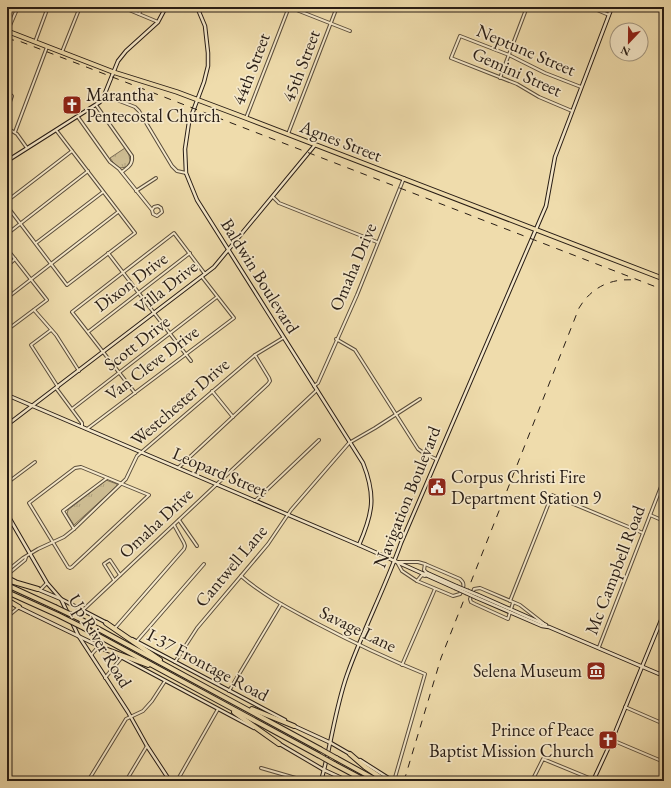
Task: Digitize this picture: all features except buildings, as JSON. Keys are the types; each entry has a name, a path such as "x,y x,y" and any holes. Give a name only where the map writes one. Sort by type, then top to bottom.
{"highway":[{"path":"7,578 39,590"},
{"path":"7,585 80,619 378,781"},
{"path":"7,592 84,628 366,781"},
{"path":"7,600 19,607"},
{"path":"106,623 132,642 191,679"},
{"path":"105,649 142,662 175,677"},
{"path":"219,701 279,744"},
{"path":"237,704 294,726"},
{"path":"350,754 365,767 386,781"}],"main road":[{"path":"7,161 100,102 118,61 126,51 158,22 166,7"},
{"name":"Baldwin Boulevard","path":"197,7 205,26 208,66 198,100 186,131 186,173 197,200 363,463 368,475 372,498 368,525 359,545"},
{"name":"Navigation Boulevard","path":"321,781 344,686 359,645 396,561 436,459 546,206 555,157 612,7"},
{"name":"Agnes Street","path":"7,31 113,72 198,100 316,144 664,279"},
{"name":"Villa Drive","path":"7,425 214,267 316,144"},
{"name":"Leopard Street","path":"7,394 288,514 477,596 542,626 599,647 664,676"},
{"name":"Up River Road","path":"7,514 47,583 61,599 78,636 131,717 147,746 170,781"},
{"name":"I-37 Frontage Road","path":"39,590 83,610 175,662 294,726 331,743 394,781"},
{"name":"I-37 Frontage Road","path":"19,607 122,657 251,727 324,770 348,781"},
{"name":"Leopard Street","path":"511,611 543,623 548,627"},
{"path":"594,781 664,613"}],"street":[{"path":"7,31 18,7"},
{"path":"35,42 48,7"},
{"path":"62,52 80,7"},
{"path":"122,7 158,22"},
{"path":"139,14 142,7"},
{"path":"199,11 210,7"},
{"path":"289,7 350,31"},
{"name":"44th Street","path":"246,118 289,7"},
{"name":"45th Street","path":"288,134 337,7"},
{"path":"500,78 527,7"},
{"path":"590,7 609,15"},
{"name":"Neptune Street","path":"452,58 460,36 509,55 545,73 581,87"},
{"path":"15,132 47,47"},
{"name":"Gemini Street","path":"452,58 517,84 539,97 572,110"},
{"path":"7,92 12,96 7,110"},
{"path":"104,95 139,110 172,166 177,171 186,173"},
{"path":"96,105 132,156 130,166 121,172"},
{"path":"78,117 110,162 121,172 152,210 155,216 162,212 161,208 158,206 154,207 152,210"},
{"path":"7,128 20,136 27,148"},
{"path":"7,206 67,285 135,233 56,130"},
{"path":"7,201 72,151"},
{"path":"7,234 88,171"},
{"path":"136,191 156,178"},
{"name":"Omaha Drive","path":"314,386 318,382 357,295 404,178"},
{"path":"36,244 104,192"},
{"path":"273,197 278,203 378,242"},
{"path":"7,298 118,212"},
{"path":"135,393 72,312 174,233 205,274"},
{"path":"7,249 47,300 7,330"},
{"path":"108,253 191,361"},
{"name":"Dixon Drive","path":"88,332 190,253"},
{"path":"7,266 15,259"},
{"path":"202,277 217,297"},
{"name":"Van Cleve Drive","path":"87,429 234,318 217,297"},
{"name":"Scott Drive","path":"72,409 217,297"},
{"path":"34,310 51,330 79,371"},
{"path":"51,330 31,345 57,388 82,423 82,427"},
{"name":"Westchester Drive","path":"27,556 38,549 64,537 74,529 121,484 129,472 136,456 255,355 283,338"},
{"path":"336,339 355,350 418,449 436,459"},
{"path":"178,468 270,382 255,355"},
{"name":"Omaha Drive","path":"83,610 317,390"},
{"path":"212,391 233,417"},
{"name":"Cantwell Lane","path":"175,662 197,628 268,544 288,514 349,443 420,399"},
{"path":"255,501 319,440"},
{"path":"7,483 35,462"},
{"path":"81,467 107,478 148,496 70,568 29,503 75,468 81,467"},
{"path":"74,529 63,511 107,478"},
{"name":"Mc Campbell Road","path":"599,647 664,479"},
{"path":"510,601 552,495 643,533"},
{"path":"650,515 664,521"},
{"path":"179,520 198,546"},
{"path":"7,528 12,523"},
{"path":"115,628 184,549 184,543 174,525"},
{"path":"7,571 27,556"},
{"path":"7,578 25,560 27,556"},
{"path":"114,581 104,564 110,560 120,576"},
{"path":"396,561 418,562 425,564 460,579 464,585 460,594 453,596 418,581 402,571 396,561"},
{"path":"137,641 204,564"},
{"path":"418,581 422,575 425,574 425,564"},
{"name":"Savage Lane","path":"241,576 252,586 281,604 359,645 425,674 394,781"},
{"path":"39,590 47,583"},
{"path":"402,665 435,588"},
{"path":"513,603 508,618 475,604 471,602 470,599 474,589 476,588 510,601 525,609 543,623"},
{"path":"229,691 281,604"},
{"path":"7,617 19,607"},
{"path":"91,655 99,646"},
{"path":"105,678 122,657"},
{"path":"88,781 126,719 143,711 152,701 165,681"},
{"path":"625,707 664,724"},
{"path":"177,781 218,709"},
{"path":"612,740 664,762"},
{"path":"126,781 147,746"},
{"path":"532,781 543,759 594,781"},
{"path":"261,768 306,781"}],"green space":[{"path":"125,148 129,155 130,161 127,167 120,168 115,165 110,158"},
{"path":"106,480 117,484 117,486 74,525 67,514 68,510"}],"railway":[{"path":"7,39 19,41 664,290"},
{"path":"404,781 441,658 579,308 589,295 602,286 617,281 634,280"}],"place":[{"name":"Marantha Pentecostal Church","path":"72,105"},
{"name":"Corpus Christi Fire Department Station 9","path":"437,487"},
{"name":"Selena Museum","path":"596,671"},
{"name":"Prince of Peace Baptist Mission Church","path":"608,740"}]}
